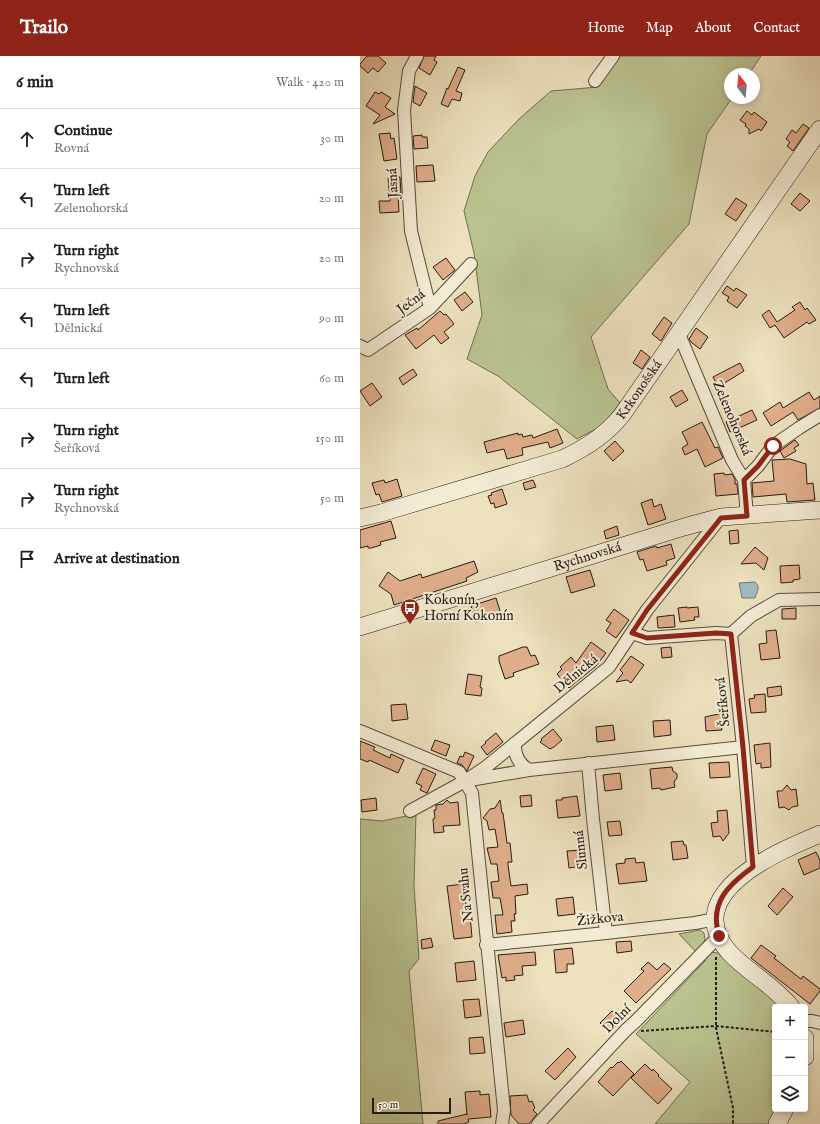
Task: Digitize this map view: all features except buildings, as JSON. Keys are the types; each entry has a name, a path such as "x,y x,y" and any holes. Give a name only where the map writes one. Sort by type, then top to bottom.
{"street":[{"name":"Jasná","path":"417,56 409,71 404,118 411,231 430,308"},
{"path":"595,81 613,56"},
{"name":"Krkonošská","path":"360,518 562,459 586,447 607,432 622,415 679,334 820,129"},
{"name":"Ječná","path":"360,346 368,350 430,308 471,264"},
{"name":"Zelenohorská","path":"679,334 732,460 744,480 747,516"},
{"path":"744,480 758,466 773,446 820,415"},
{"name":"Rychnovská","path":"360,627 670,531 721,518 820,510"},
{"name":"Dělnická","path":"410,811 486,767 609,667 647,610 721,518"},
{"path":"632,633 647,638 716,633 731,634 751,616 779,600 820,599"},
{"name":"Šeříková","path":"731,634 743,747 753,867"},
{"name":"Na Svahu","path":"360,731 459,772 472,793 486,945 504,1110 502,1124"},
{"path":"515,743 514,750 516,756 524,767 529,770"},
{"path":"465,780 529,770 743,747"},
{"name":"Slunná","path":"588,763 606,933"},
{"path":"787,1004 779,995 741,964 724,945 715,940 717,909 722,896 736,880 753,867 795,844 820,834"},
{"name":"Žižkova","path":"486,945 695,923 716,919"},
{"name":"Dolní","path":"538,1124 626,1030 715,940"},
{"path":"808,1021 820,1023"},
{"path":"777,1124 783,1112"}],"path":[{"path":"715,940 716,1026 733,1108 733,1124"},
{"path":"626,1030 647,1031 716,1026 772,1032"}],"green space":[{"path":"618,56 761,56 753,68 724,68 724,104 728,104 707,134 689,224 591,337 608,389 620,403 603,425 577,439 498,376 467,359 482,315 474,253 464,211 475,176 488,152 519,119 551,91 598,87"},
{"path":"416,814 414,886 419,959 409,971 423,1124 360,1124 360,819 382,821"},
{"path":"700,930 704,933 705,940 697,953 679,934"},
{"path":"710,952 718,953 756,983 777,1004 772,1004 772,1112 775,1112 769,1124 655,1124 690,1082 636,1034 705,961 705,958"}],"water":[{"path":"755,582 758,588 755,598 742,598 739,583"}],"place":[{"name":"Kokonín, Horní Kokonín","path":"410,625"}],"route":[{"path":"719,936 716,926 716,919 717,909 722,896 739,877 753,867 743,747 731,634 716,633 647,638 632,633 647,610 721,518 747,516 744,480 758,466 773,446"}]}
